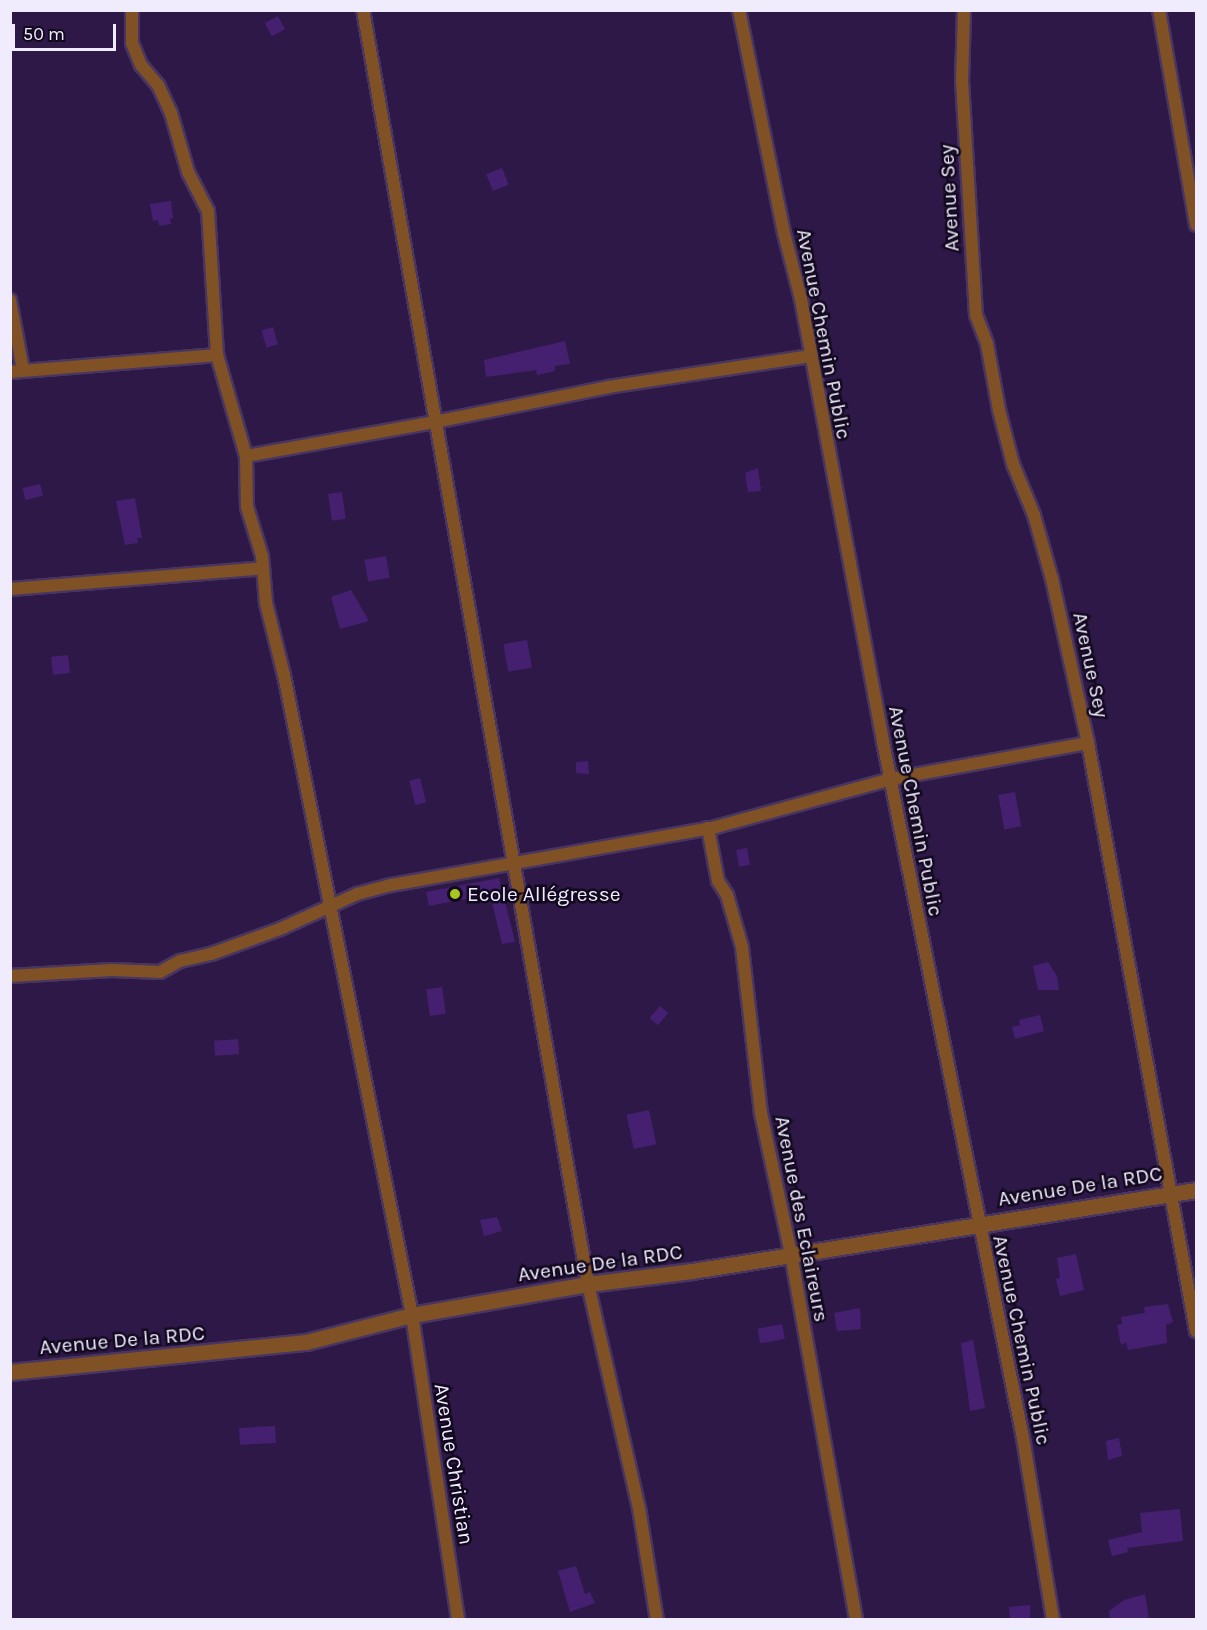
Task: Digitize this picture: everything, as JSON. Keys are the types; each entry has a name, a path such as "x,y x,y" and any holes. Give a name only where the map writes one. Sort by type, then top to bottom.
{"street":[{"name":"Avenue Christian","path":"132,10 132,43 141,65 158,85 171,113 188,171 208,211 216,355 246,456 247,507 260,544 266,603 284,675 412,1315 458,1620"},
{"path":"363,10 588,1284 639,1508 657,1620"},
{"name":"Avenue Chemin Public","path":"739,10 784,233 801,299 891,779 978,1223 1023,1438 1053,1620"},
{"name":"Avenue Sey","path":"964,10 962,80 976,315 987,344 999,410 1013,464 1034,515 1052,579 1088,743 1197,1331"},
{"path":"1159,10 1197,225"},
{"path":"10,300 17,371 216,355"},
{"path":"246,456 435,422 608,387 810,356"},
{"path":"10,589 263,568"},
{"path":"10,976 112,970 160,972 180,961 211,954 280,929 357,894 391,885 708,828 891,779 1088,743"},
{"name":"Avenue des Eclaireurs","path":"708,828 718,881 727,895 742,947 760,1113 791,1254 856,1620"},
{"name":"Avenue De la RDC","path":"10,1372 306,1342 412,1315 588,1284 1197,1190"}],"building":[{"path":"278,16 285,29 272,36 265,23"},
{"path":"502,168 509,185 493,191 486,174"},
{"path":"171,201 173,218 170,219 171,224 159,226 158,220 153,221 150,204"},
{"path":"273,327 278,344 266,348 261,330"},
{"path":"565,341 570,364 555,366 555,371 537,375 536,370 486,377 484,360"},
{"path":"758,468 761,491 748,492 745,473"},
{"path":"40,484 43,496 25,500 23,488"},
{"path":"342,492 346,519 332,521 328,494"},
{"path":"135,498 142,538 137,538 138,543 125,545 116,501"},
{"path":"386,556 390,578 368,581 364,560"},
{"path":"351,590 369,621 340,629 331,597"},
{"path":"527,640 532,668 508,672 503,644"},
{"path":"68,655 70,673 53,675 51,657"},
{"path":"588,761 589,774 576,773 576,762"},
{"path":"420,778 426,802 415,805 409,781"},
{"path":"1015,792 1021,826 1004,829 998,795"},
{"path":"747,848 750,865 739,867 736,850"},
{"path":"499,878 515,942 502,944 490,894 429,906 426,892"},
{"path":"1048,962 1057,976 1059,990 1038,990 1033,966"},
{"path":"442,987 446,1014 430,1016 426,989"},
{"path":"660,1006 668,1013 658,1025 650,1018"},
{"path":"1040,1015 1044,1031 1015,1039 1012,1027 1020,1025 1019,1020"},
{"path":"238,1039 239,1054 215,1056 214,1041"},
{"path":"649,1110 656,1144 634,1149 627,1115"},
{"path":"497,1217 502,1231 484,1236 480,1220"},
{"path":"1076,1254 1084,1290 1060,1296 1056,1279 1060,1278 1057,1258"},
{"path":"1168,1304 1173,1322 1166,1325 1167,1343 1128,1350 1126,1342 1121,1345 1117,1325 1122,1324 1121,1317 1145,1313 1144,1307"},
{"path":"860,1308 861,1329 837,1331 834,1313"},
{"path":"782,1324 785,1339 760,1343 757,1329"},
{"path":"973,1340 985,1408 970,1411 961,1343"},
{"path":"275,1426 276,1443 240,1445 239,1428"},
{"path":"1119,1438 1122,1456 1108,1460 1106,1441"},
{"path":"1180,1509 1183,1541 1127,1548 1128,1552 1112,1556 1108,1540 1142,1532 1140,1513"},
{"path":"576,1566 585,1594 590,1592 595,1603 570,1612 558,1571"},
{"path":"1145,1594 1149,1620 1110,1620 1109,1611 1124,1600"},
{"path":"1030,1605 1030,1620 1010,1620 1009,1607"}],"place":[{"name":"Ecole Allégresse","path":"455,894"}]}
